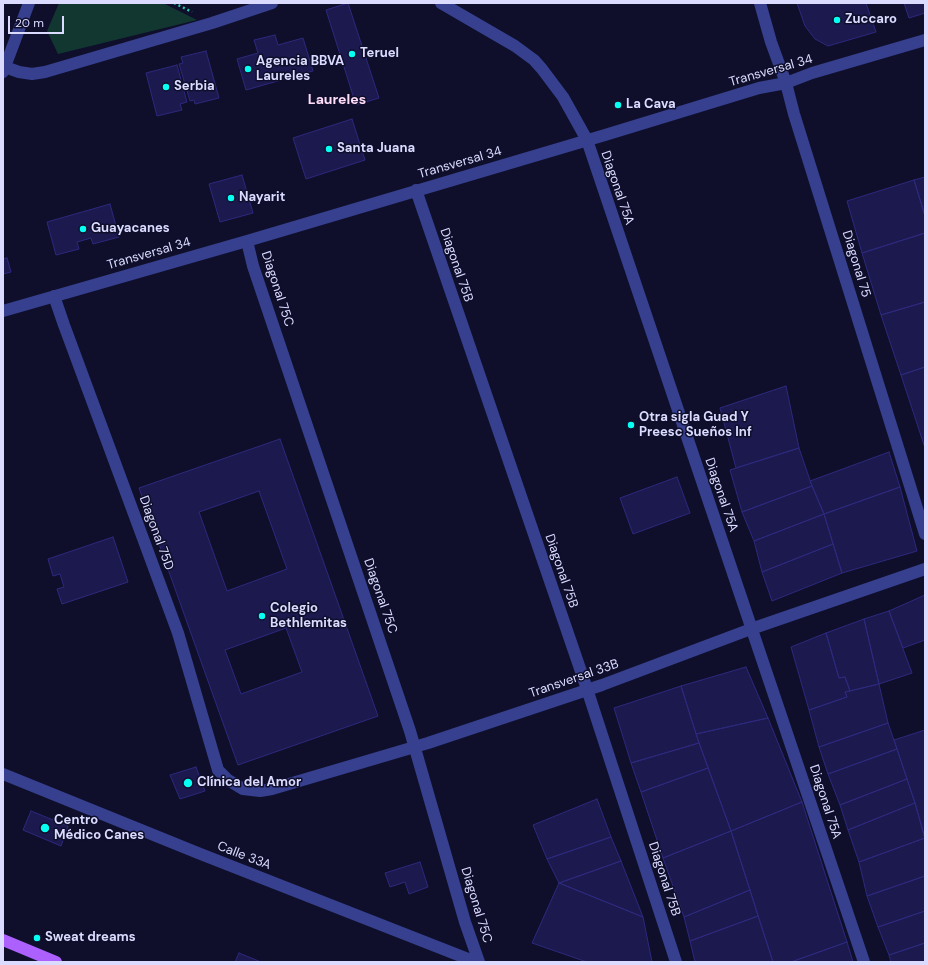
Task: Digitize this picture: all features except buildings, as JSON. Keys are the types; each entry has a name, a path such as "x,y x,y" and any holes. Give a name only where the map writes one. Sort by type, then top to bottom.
{"main road":[{"path":"3,940 56,962"}],"street":[{"path":"29,3 4,70 32,74 45,72 212,23 272,3"},
{"name":"Diagonal 75A","path":"441,3 515,46 534,60 563,97 587,140 864,962"},
{"name":"Diagonal 75","path":"760,3 771,42 786,82 794,114 925,534"},
{"name":"Transversal 34","path":"3,311 247,241 758,88 786,82 925,40"},
{"name":"Diagonal 75B","path":"416,190 588,689 676,962"},
{"name":"Diagonal 75C","path":"247,241 253,266 415,746 463,915 478,962"},
{"name":"Diagonal 75D","path":"54,296 178,633 218,770 228,780"},
{"name":"Transversal 33B","path":"228,780 243,789 260,791 415,746 602,685 751,628 925,569"},
{"name":"Calle 33A","path":"3,774 198,853 478,962"}],"green space":[{"path":"59,3 163,3 197,20 58,54 47,31"}],"place":[{"name":"Zuccaro","path":"837,20"},
{"name":"Teruel","path":"352,54"},
{"name":"Agencia BBVA Laureles","path":"248,69"},
{"name":"Serbia","path":"166,87"},
{"name":"La Cava","path":"618,105"},
{"name":"Santa Juana","path":"329,149"},
{"name":"Nayarit","path":"231,198"},
{"name":"Guayacanes","path":"83,229"},
{"name":"Otra sigla Guad Y Preesc Sueños Inf","path":"631,425"},
{"name":"Colegio Bethlemitas","path":"262,616"},
{"name":"Clínica del Amor","path":"188,783"},
{"name":"Centro Médico Canes","path":"45,828"},
{"name":"Sweat dreams","path":"37,938"}],"district":[{"name":"Laureles","path":"337,100"}]}
